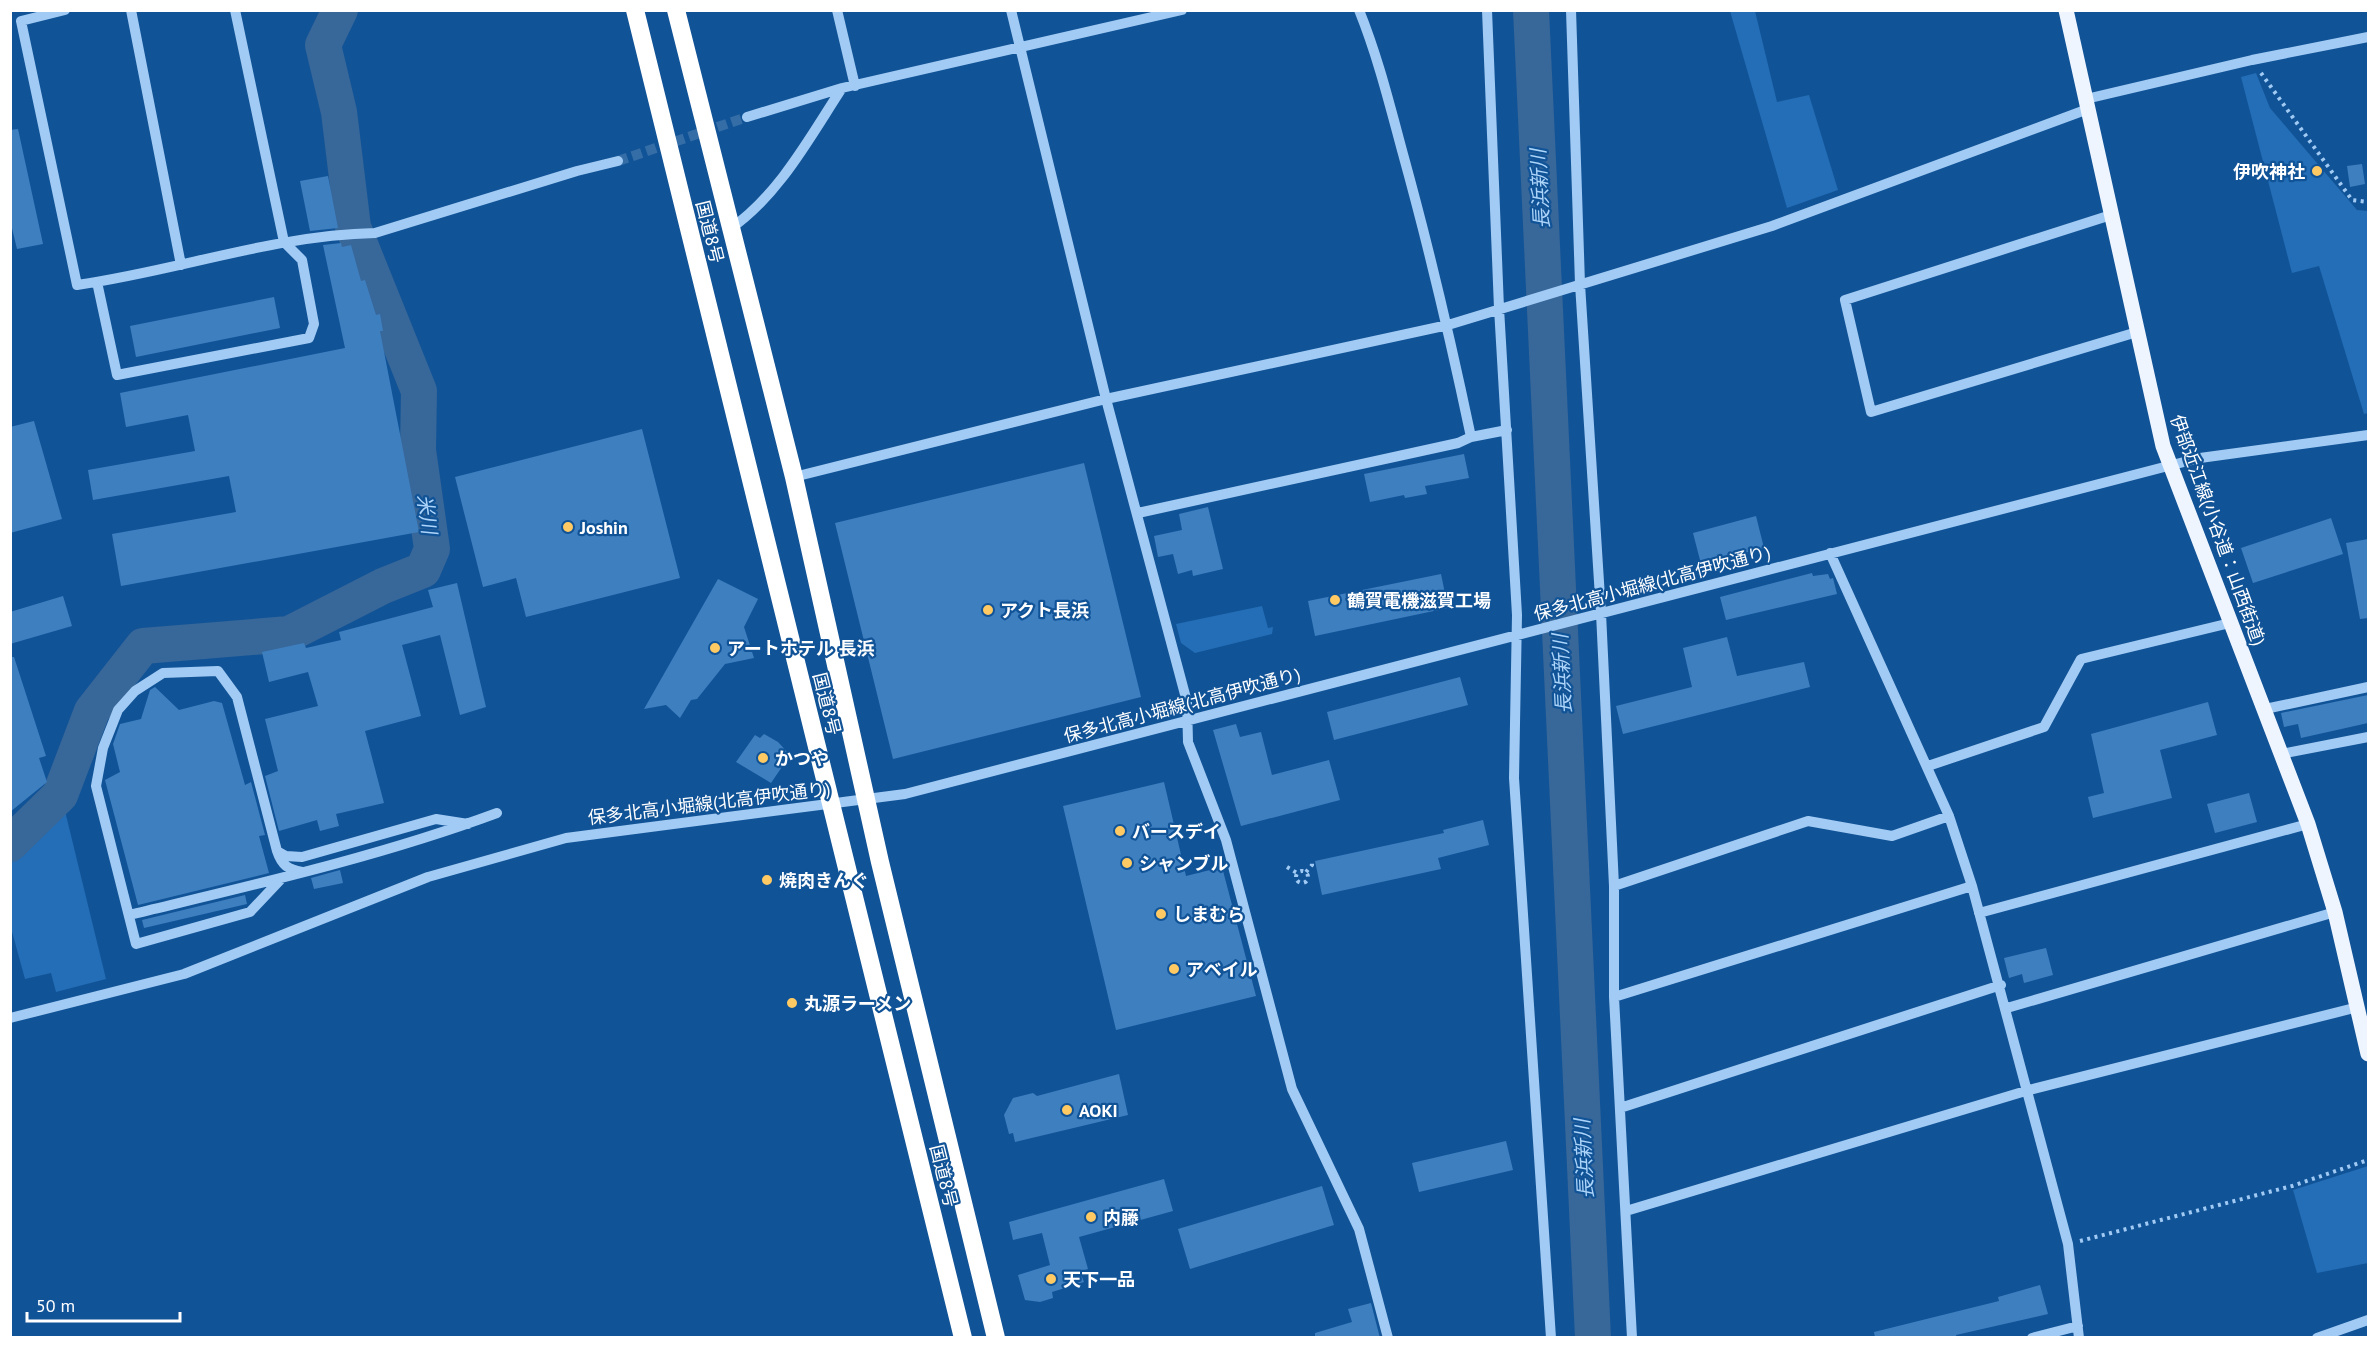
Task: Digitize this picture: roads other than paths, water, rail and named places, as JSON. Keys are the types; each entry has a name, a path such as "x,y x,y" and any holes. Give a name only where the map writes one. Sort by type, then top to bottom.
{"highway":[{"name":"国道8号","path":"635,10 963,1338"},
{"name":"国道8号","path":"676,10 794,477 880,862 996,1338"}],"main road":[{"name":"伊部近江線(小谷道：山西街道)","path":"2066,10 2163,446 2308,824 2335,912 2368,1054"}],"street":[{"path":"65,10 21,21 77,285 284,242 347,233 375,233 577,171 618,161"},
{"path":"131,10 181,265"},
{"path":"97,282 117,375 309,338 314,324 303,260 284,242 235,10"},
{"path":"837,10 855,86"},
{"path":"1011,10 1106,399 1187,702 1188,742 1226,840 1292,1089 1359,1229 1388,1338"},
{"path":"747,117 842,88 1182,10"},
{"path":"1359,10 1373,45 1448,325 1471,437"},
{"path":"1487,10 1504,306 1507,430 1520,634 1514,778 1551,1338"},
{"path":"1571,10 1576,285 1601,613 1614,886 1614,997 1632,1338"},
{"path":"794,477 1106,399 1448,325 1504,306 1772,226 2087,104 2252,60 2368,37"},
{"path":"730,229 750,215 791,166 842,88"},
{"path":"2111,215 1845,300 1871,412 2137,332"},
{"path":"1138,513 1458,443 1471,437 1507,430"},
{"name":"保多北高小堀線(北高伊吹通り)","path":"10,1018 184,974 428,876 566,838 905,794 2200,458 2368,435"},
{"path":"1830,553 1928,766 1949,816 1972,886 2001,985 2068,1244 2079,1338"},
{"path":"1928,766 2044,727 2081,659 2230,623"},
{"path":"282,878 250,912 136,944 96,786 103,748 118,711 135,691 163,673 218,671 237,697 281,863 290,869 306,872"},
{"path":"2265,710 2368,687"},
{"path":"2281,754 2368,737"},
{"path":"129,915 306,872 468,824 497,813"},
{"path":"1614,886 1808,821 1892,836 1949,816"},
{"path":"277,851 286,856 302,857 436,819 468,824"},
{"path":"1979,913 2308,824"},
{"path":"1614,997 1972,886"},
{"path":"2007,1008 2335,912"},
{"path":"1620,1108 2001,985"},
{"path":"1626,1211 2029,1090 2358,1006"},
{"path":"2317,1338 2368,1320"},
{"path":"2032,1338 2078,1326"}],"waterway":[{"name":"米川","path":"10,844 60,795 92,711 143,646 289,634 383,586 423,570 432,549 418,450 419,391 353,227 339,112 323,45 340,10"},
{"name":"長浜新川","path":"1531,10 1593,1338"}],"tunnel":[{"path":"618,161 747,117"}],"place":[{"name":"伊吹神社","path":"2317,171"},
{"name":"Joshin","path":"568,527"},
{"name":"鶴賀電機滋賀工場","path":"1335,600"},
{"name":"アクト長浜","path":"988,610"},
{"name":"アートホテル 長浜","path":"715,648"},
{"name":"かつや","path":"763,758"},
{"name":"バースデイ","path":"1120,831"},
{"name":"シャンブル","path":"1127,863"},
{"name":"焼肉きんぐ","path":"767,880"},
{"name":"しまむら","path":"1161,914"},
{"name":"アベイル","path":"1174,969"},
{"name":"丸源ラーメン","path":"792,1003"},
{"name":"AOKI","path":"1067,1110"},
{"name":"内藤","path":"1091,1217"},
{"name":"天下一品","path":"1051,1279"}]}
